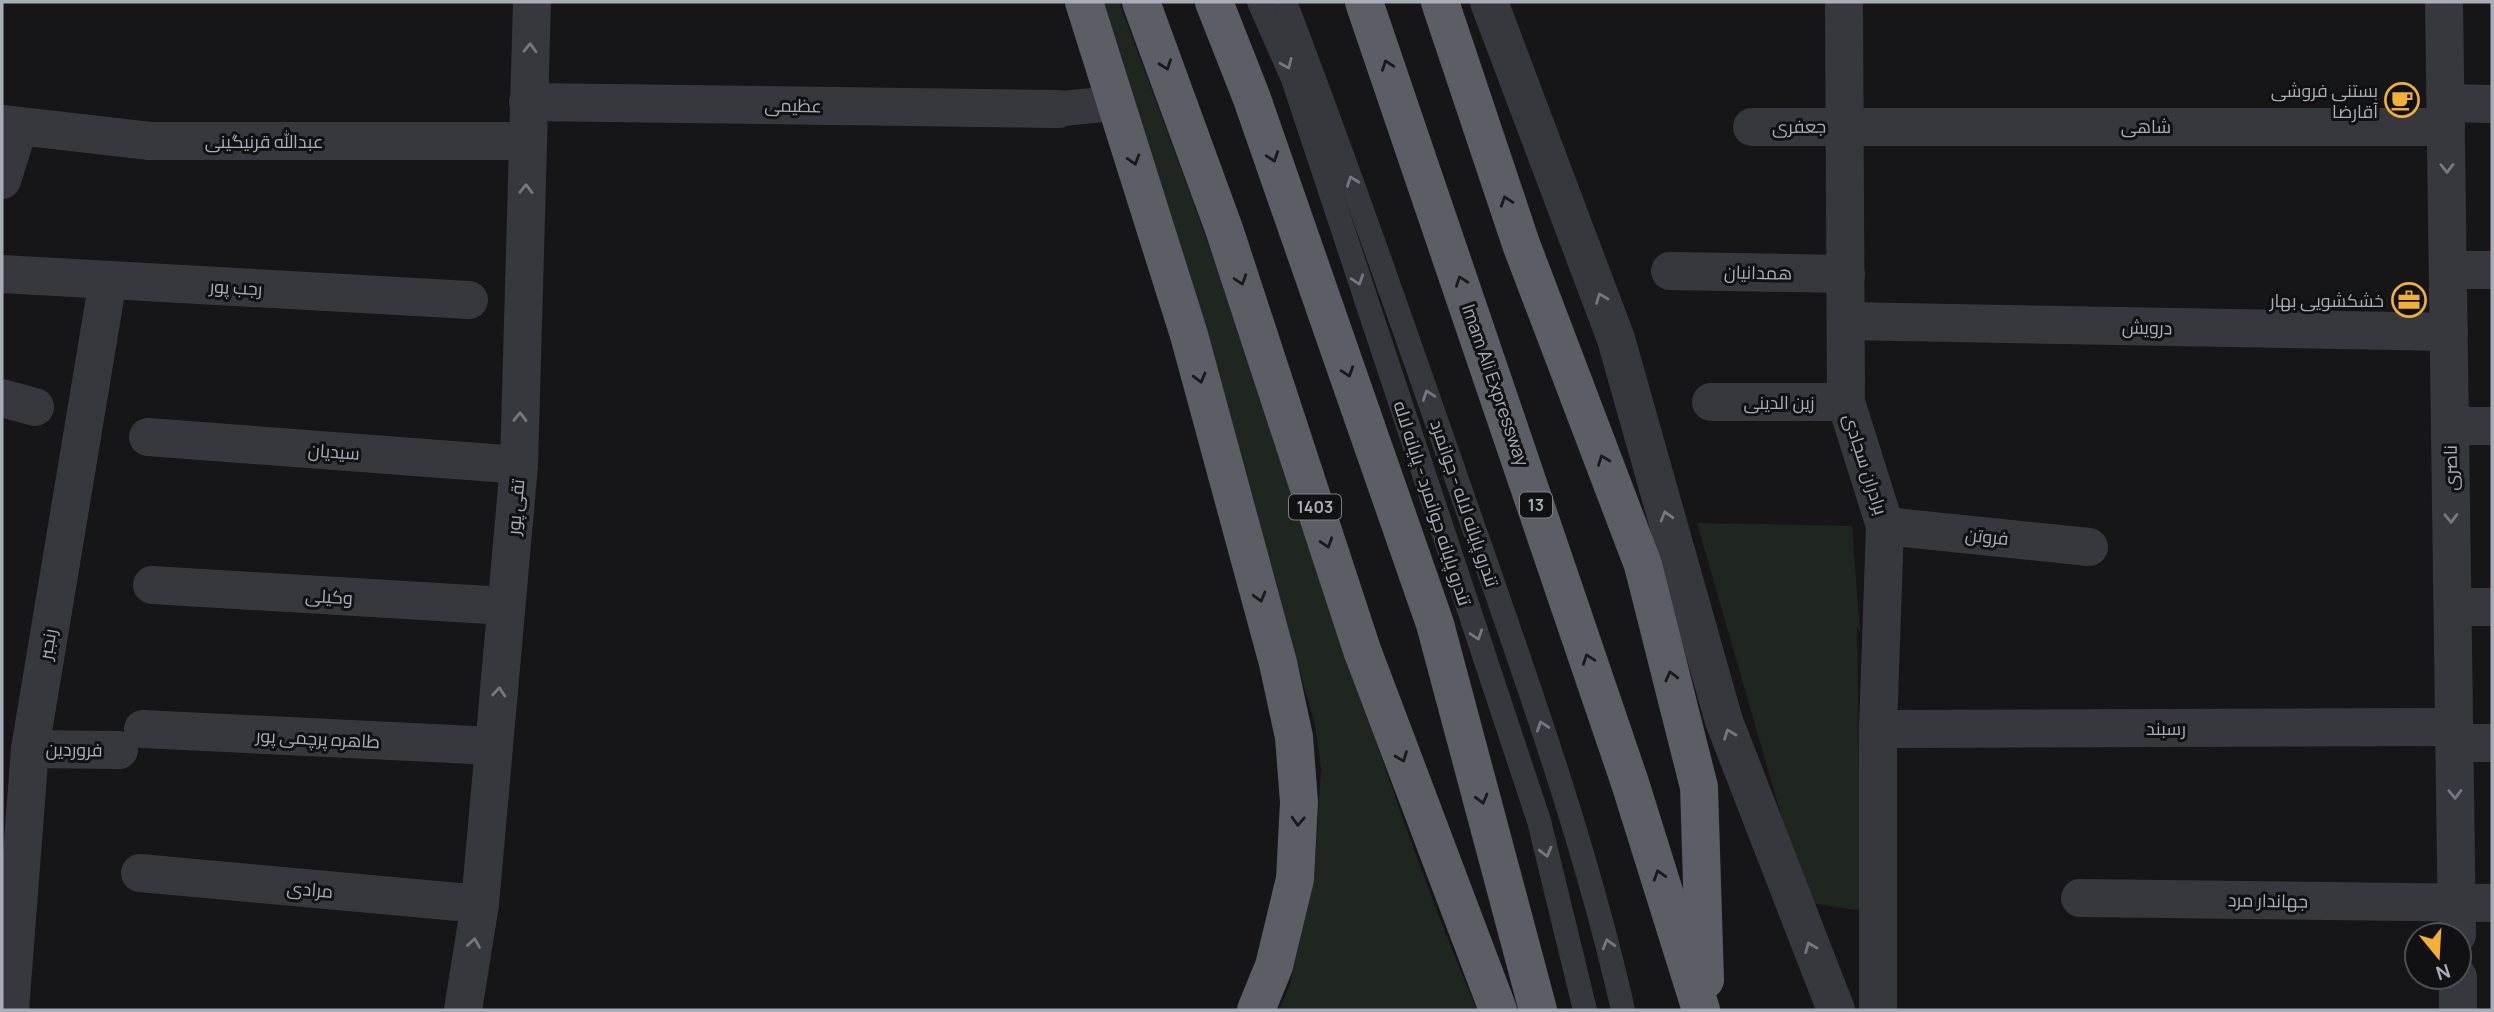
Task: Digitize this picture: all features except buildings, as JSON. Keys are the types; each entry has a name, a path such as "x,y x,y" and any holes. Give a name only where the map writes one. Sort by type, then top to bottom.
{"highway":[{"path":"1084,2 1189,335 1278,663 1294,737 1299,802 1295,879 1274,967 1256,1010"},
{"name":"1403","path":"1141,2 1224,229 1362,650 1498,1010"},
{"path":"1214,2 1251,96 1435,624 1538,1010"},
{"name":"Imam Ali Expressway","path":"1364,2 1630,783 1703,1010"},
{"path":"1440,2 1521,244 1643,565 1699,787 1703,1010"}],"street":[{"name":"تقی پور","path":"463,1010 480,904 519,465 532,2"},
{"path":"1489,2 1616,339 1724,722 1836,1010"},
{"name":"برادران سجادی","path":"1844,2 1846,402 1885,526 1878,729 1878,1010"},
{"name":"ناصری","path":"2444,2 2454,735 2469,913"},
{"name":"عظیمی","path":"528,102 1058,109"},
{"path":"1058,109 1117,103"},
{"name":"شاهی","path":"1846,125 2446,115 2492,104"},
{"path":"2,180 10,125"},
{"name":"عبدالله قرنیگینی","path":"10,125 150,141 527,141"},
{"name":"جعفری","path":"1752,127 1846,125"},
{"path":"2448,270 2492,270"},
{"name":"همدانیان","path":"1670,271 1846,274"},
{"name":"رجب پور","path":"2,274 469,300"},
{"name":"رنجبر","path":"10,1010 30,749 108,280"},
{"name":"درویش","path":"1846,321 2449,332"},
{"name":"زین الدینی","path":"1711,402 1846,402"},
{"path":"2450,426 2492,426"},
{"name":"سیدیان","path":"148,437 519,465"},
{"name":"فروتن","path":"1885,526 2089,547"},
{"name":"وکیلی","path":"152,585 506,606"},
{"path":"2453,607 2492,607"},
{"name":"رسبند","path":"1878,729 2454,735 2492,743"},
{"name":"فروردین","path":"30,749 131,740"},
{"name":"طاهره پرچمی پور","path":"131,740 494,746"},
{"name":"مرادی","path":"140,873 480,904"},
{"name":"جهاندار مرد","path":"2080,898 2469,913"},
{"path":"2458,991 2458,1010"}],"lane":[{"name":"تندرو پایانه جوانمرد - پایانه لاله","path":"1259,2 1293,79 1539,821 1585,1010"},
{"name":"تندرو پایانه لاله - جوانمرد","path":"1285,2 1372,235 1542,724 1610,953 1623,1010"}],"shaded area":[{"path":"1101,2 1119,2 1250,362 1401,814 1477,1010 1279,1010 1290,984 1314,880 1321,768 1315,725 1209,354"},
{"path":"1697,523 1852,526 1860,632 1857,627 1861,911 1806,902"}],"place":[{"name":"بستنی فروشی آقارضا","path":"2402,100"},
{"name":"خشکشویی بهار","path":"2409,300"}]}
